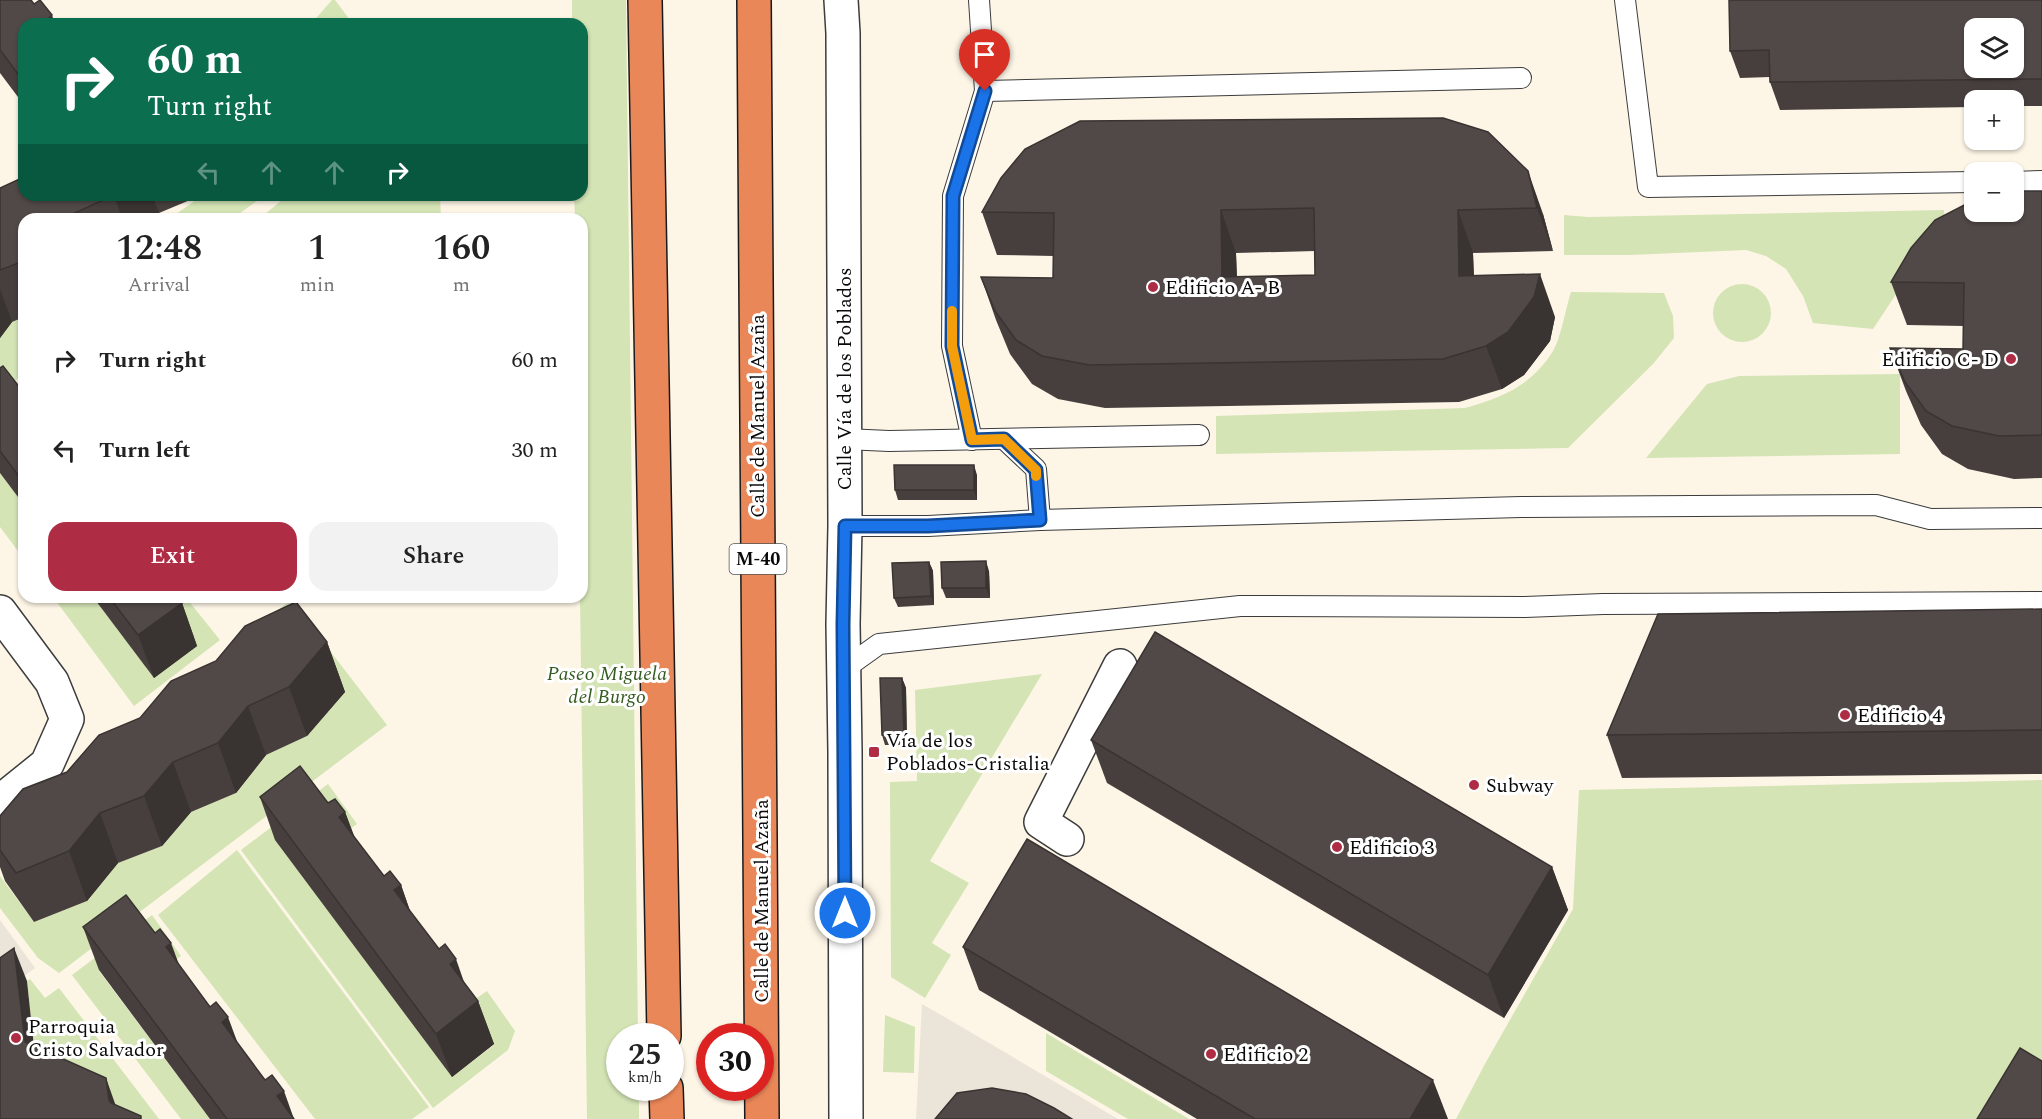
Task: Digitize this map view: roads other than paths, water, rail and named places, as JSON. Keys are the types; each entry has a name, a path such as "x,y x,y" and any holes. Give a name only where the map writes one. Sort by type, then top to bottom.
{"highway":[{"path":"645,0 664,1023"},
{"name":"Calle de Manuel Azaña","path":"754,0 762,1119"},
{"path":"666,1101 667,1119"}],"street":[{"name":"Calle Vía de los Poblados","path":"842,0 844,45 845,526 843,624 846,1119"},
{"path":"0,612 52,682 66,719 47,764 0,802"},
{"path":"1067,839 1041,822 1120,666"}],"lane":[{"path":"972,440 952,346 953,196 985,91 979,0"},
{"path":"1625,0 1648,187 1964,182"},
{"path":"985,91 1521,78"},
{"path":"2024,182 2042,181"},
{"path":"845,440 1199,435"},
{"path":"1004,439 1036,470 1040,520"},
{"path":"845,526 928,526 1040,520 1521,507 1876,505 1930,519 2042,518"},
{"path":"844,669 879,644 1240,606 1526,607 1603,604 2042,602"},
{"path":"843,624 879,644"}],"place":[{"name":"Edificio A- B","path":"1153,287"},
{"name":"Edificio C- D","path":"2011,359"},
{"name":"Edificio 4","path":"1845,715"},
{"name":"Vía de los Poblados-Cristalia","path":"874,752"},
{"name":"Subway","path":"1474,785"},
{"name":"Edificio 3","path":"1337,847"},
{"name":"Parroquia Cristo Salvador","path":"16,1038"},
{"name":"Edificio 2","path":"1211,1054"}],"park label":[{"name":"Paseo Miguela del Burgo","path":"607,684"}]}
